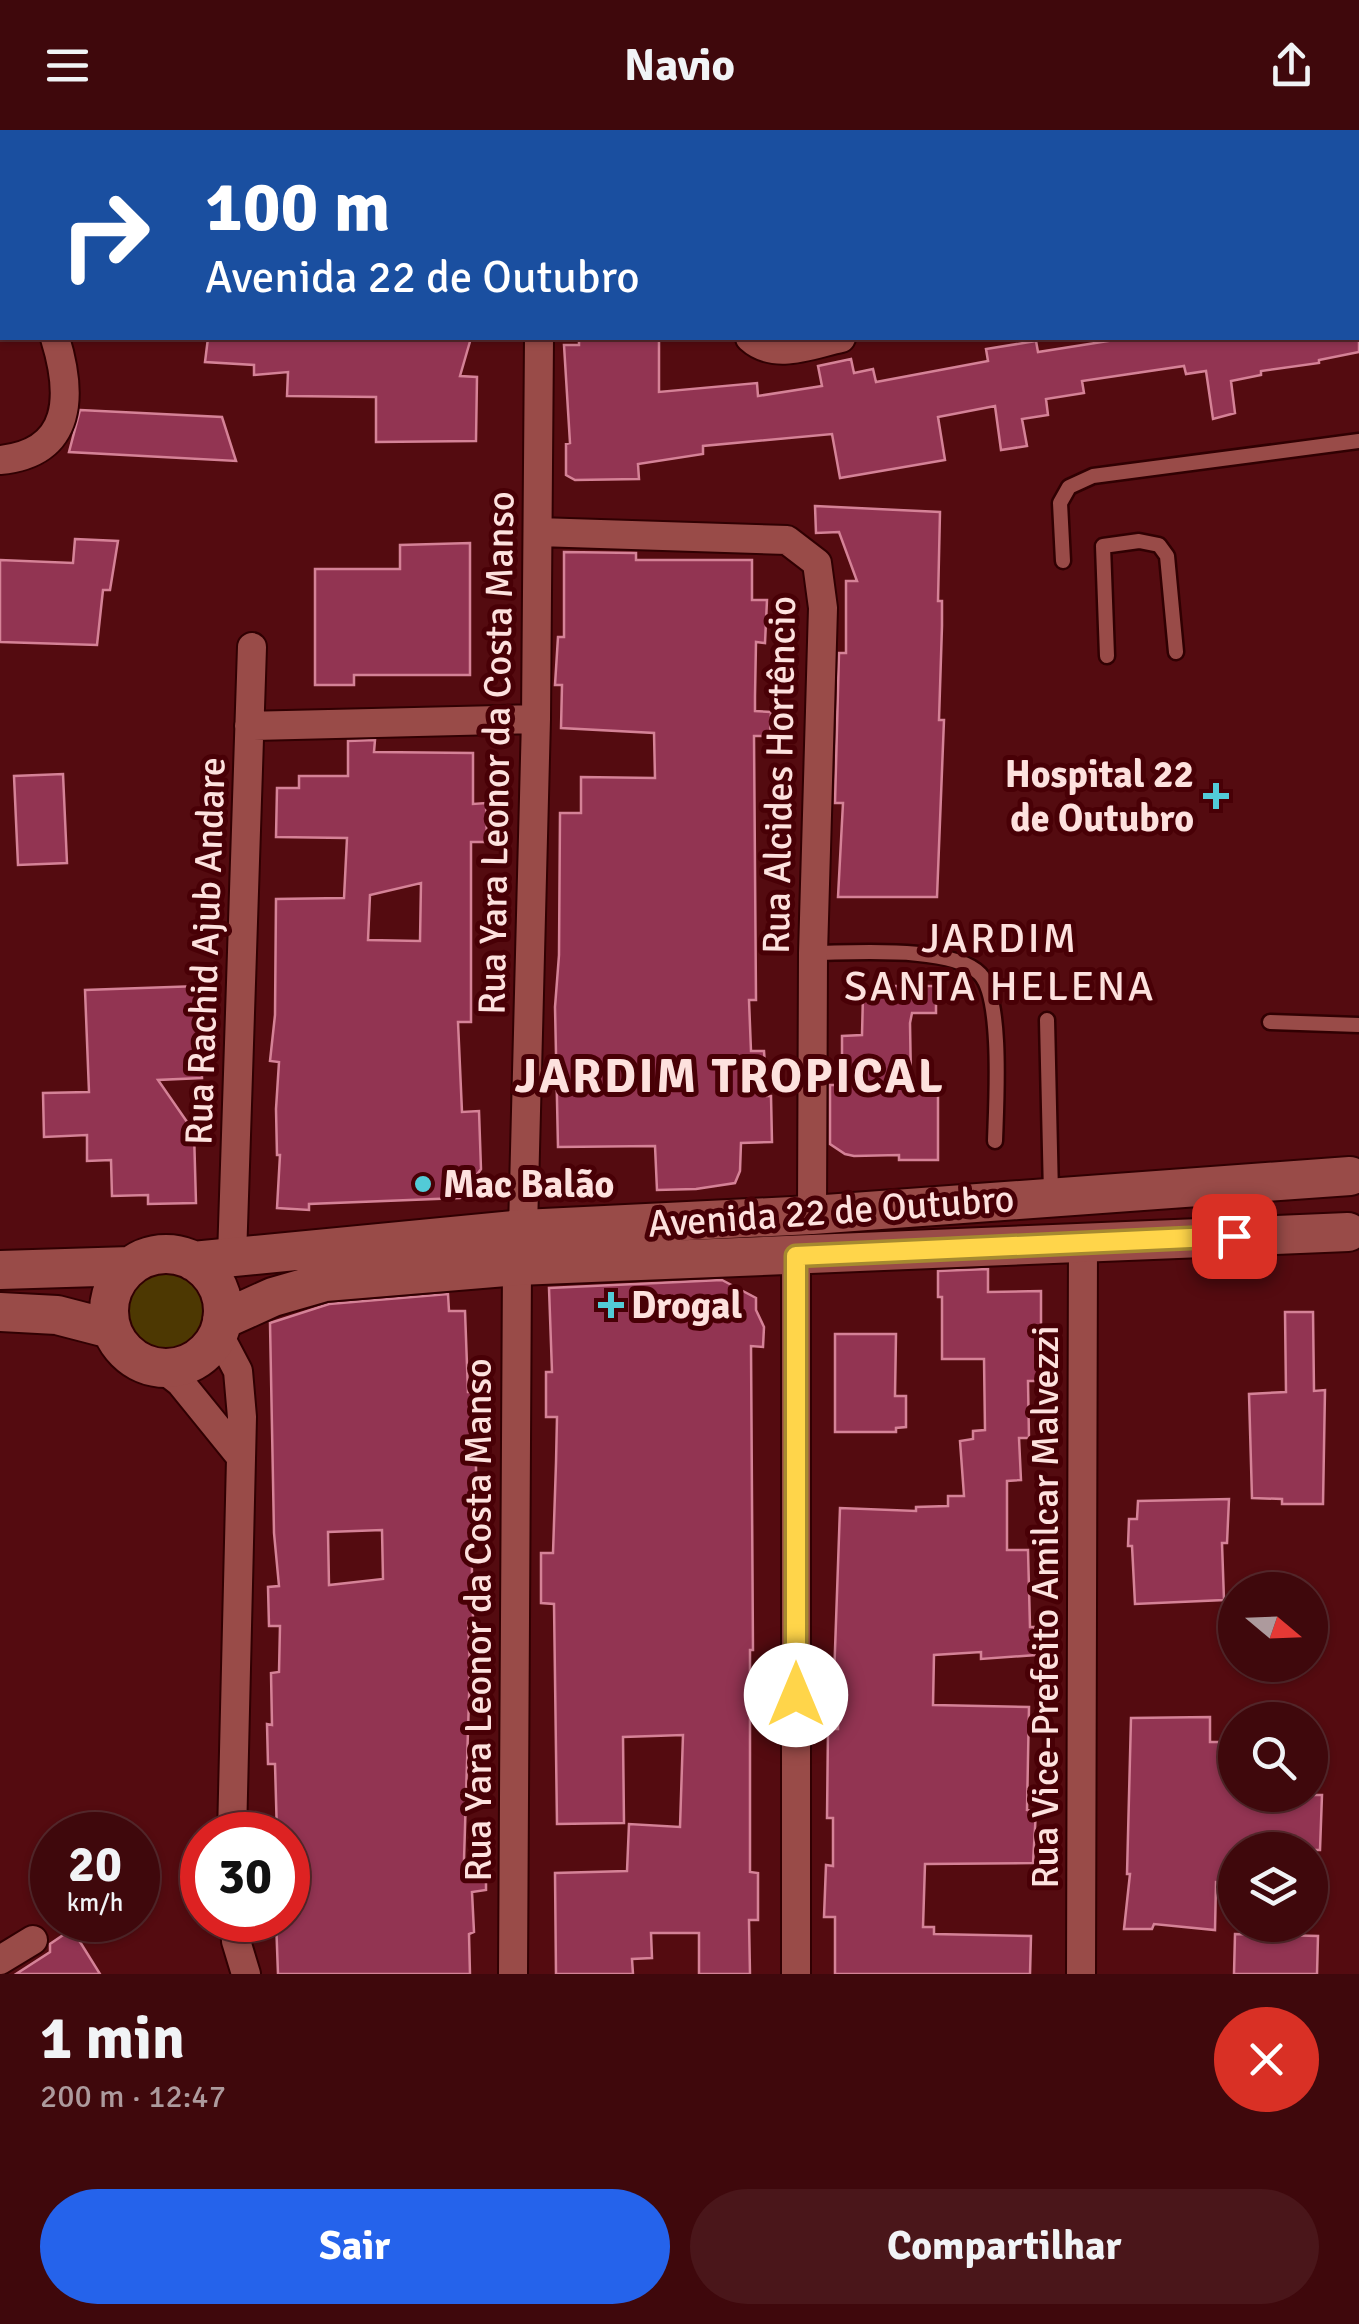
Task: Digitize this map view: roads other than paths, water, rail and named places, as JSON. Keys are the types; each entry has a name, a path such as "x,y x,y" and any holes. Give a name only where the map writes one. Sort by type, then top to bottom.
{"street":[{"path":"0,460 35,451 59,424 66,376 55,340"},
{"name":"Rua Yara Leonor da Costa Manso","path":"513,1974 520,1248 536,719 539,340"},
{"path":"753,340 762,347 778,350 830,340"},
{"name":"Rua Alcides Hortêncio","path":"538,532 787,540 817,563 823,608 813,953 812,1215"},
{"name":"Rua Rachid Ajub Andare","path":"232,1256 252,647"},
{"path":"249,726 536,719"},
{"name":"Avenida 22 de Outubro","path":"220,1326 287,1292 520,1248 812,1215 1354,1171"},
{"name":"Avenida 22 de Outubro","path":"193,1261 232,1256 520,1248 796,1256 1083,1241 1353,1238 1340,1210 1341,1198 1354,1171"},
{"name":"Rua Vice-Prefeito Amilcar Malvezzi","path":"1082,1974 1083,1241"},
{"path":"0,1270 131,1266 161,1254 193,1261 216,1286 223,1308 220,1326 200,1357 182,1366 162,1368"},
{"path":"796,1256 796,1974"},
{"path":"131,1266 111,1294 112,1328 120,1346 134,1359 162,1368 180,1382 240,1456"},
{"path":"0,1312 57,1315 112,1328"},
{"path":"220,1326 238,1370 242,1416 232,1812"},
{"path":"0,1960 30,1942"},
{"path":"237,1942 246,1974"}],"lane":[{"path":"1063,561 1060,503 1070,487 1094,476 1359,441"},
{"path":"1107,656 1103,546 1139,541 1159,545 1167,556 1176,652"},
{"path":"813,953 933,957 956,960 977,970 992,1003 995,1142"},
{"path":"1047,1020 1051,1198"},
{"path":"1270,1022 1359,1025"}],"place":[{"name":"Hospital 22 de Outubro","path":"1216,796"},
{"name":"Mac Balão","path":"423,1184"},
{"name":"Drogal","path":"611,1305"}],"district":[{"name":"JARDIM SANTA HELENA","path":"1000,961"},
{"name":"JARDIM TROPICAL","path":"730,1075"}]}
